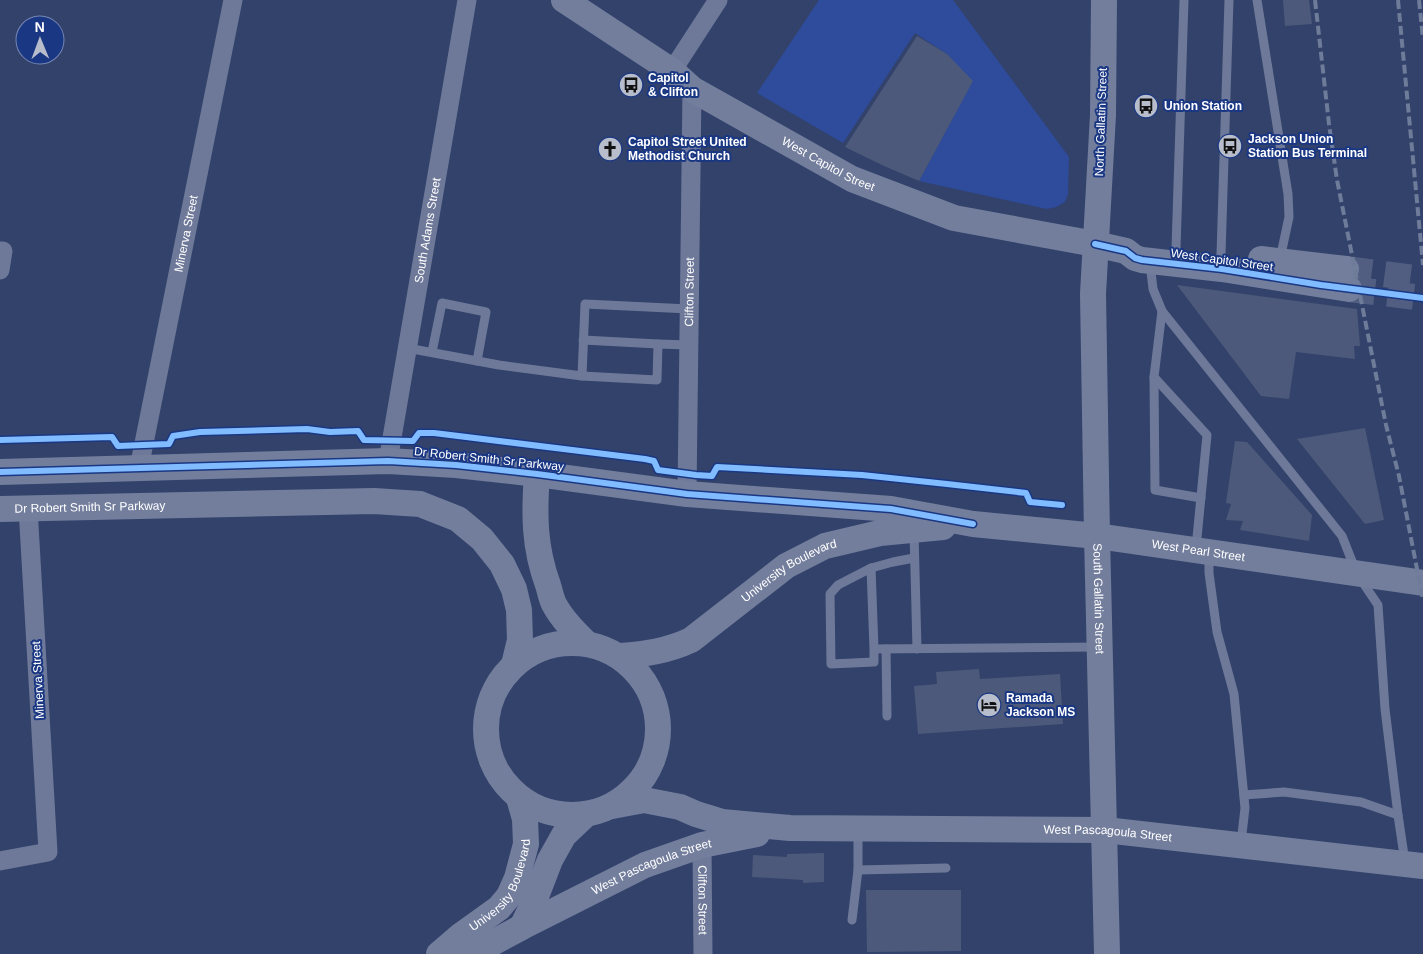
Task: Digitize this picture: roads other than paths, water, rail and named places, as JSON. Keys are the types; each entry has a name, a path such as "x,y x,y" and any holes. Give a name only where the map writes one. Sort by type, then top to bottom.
{"main road":[{"name":"West Capitol Street","path":"564,0 672,72 692,89 852,179 954,218 1096,244 1126,251 1134,258 1150,262 1222,269 1277,270 1347,279"},
{"name":"North Gallatin Street","path":"1096,244 1103,115 1104,0"},
{"name":"South Gallatin Street","path":"1096,244 1093,294 1097,536 1108,954"},
{"name":"West Capitol Street","path":"1126,251 1132,246 1141,244 1176,248 1221,254 1277,270"},
{"name":"Dr Robert Smith Sr Parkway","path":"0,472 388,461 537,474 687,494 891,509 973,524"},
{"name":"Dr Robert Smith Sr Parkway","path":"537,474 536,539 541,565 554,604 571,628 586,643"},
{"name":"Dr Robert Smith Sr Parkway","path":"0,509 374,502 420,504 458,519 482,539 502,564 514,589 519,610 520,640 514,665"},
{"name":"West Pearl Street","path":"973,524 1097,536 1423,583"},
{"name":"University Boulevard","path":"620,656 647,654 674,647 691,640 786,566 825,546 880,533 973,524"},
{"path":"564,642 586,643 604,648 620,656 632,665 646,681 655,701 660,722 659,739 649,771 628,796 612,806 585,815 565,815 536,808 519,798 497,772 488,751 485,726 491,698 503,677 514,665 539,649 564,642"},
{"name":"University Boulevard","path":"439,954 460,936 499,908 509,896 517,878 526,844 525,818 519,798"},
{"name":"West Pascagoula Street","path":"612,806 644,800 680,807 722,822 790,828 1104,830 1414,865"},
{"path":"522,927 550,860 564,835 585,815"},
{"name":"West Pascagoula Street","path":"522,927 645,865 702,845 790,828"},
{"name":"University Boulevard","path":"472,954 522,927"}],"street":[{"name":"Minerva Street","path":"139,468 233,0"},
{"name":"South Adams Street","path":"388,461 467,0"},
{"path":"672,72 718,0"},
{"name":"Clifton Street","path":"687,494 692,89"},
{"path":"0,251 2,251 0,270"},
{"name":"Minerva Street","path":"0,860 48,852 28,508"},
{"name":"Clifton Street","path":"702,845 703,954"}],"lane":[{"path":"1176,248 1184,0"},
{"path":"1221,254 1230,0"},
{"path":"1257,0 1288,194 1289,217 1277,270"},
{"path":"1150,262 1153,289 1162,311 1342,536 1357,574 1378,605 1385,709 1398,815 1414,865"},
{"path":"432,352 442,303 486,312 477,361"},
{"path":"582,376 585,304 689,309"},
{"path":"1162,311 1154,377 1155,490 1201,498"},
{"path":"584,340 689,345"},
{"path":"407,348 499,365 582,376 658,380 658,344"},
{"path":"1154,377 1207,435 1201,498 1202,552 1209,573 1217,632 1234,694 1245,808 1241,846"},
{"path":"914,530 917,649"},
{"path":"872,568 874,662 831,664 830,594 838,585 872,568 914,558"},
{"path":"874,649 1100,647"},
{"path":"886,649 888,716"},
{"path":"1244,795 1284,792 1360,802 1398,815"},
{"path":"852,920 858,870 858,828"},
{"path":"858,870 946,868"}],"tunnel":[{"path":"1346,269 1423,279"},
{"path":"1349,289 1423,298"}],"railway":[{"path":"1315,0 1337,180 1423,600"},
{"path":"1398,0 1423,265"},
{"path":"1419,0 1423,39"}],"place":[{"name":"Capitol & Clifton","path":"631,85"},
{"name":"Union Station","path":"1146,106"},
{"name":"Jackson Union Station Bus Terminal","path":"1230,146"},
{"name":"Capitol Street United Methodist Church","path":"610,149"},
{"name":"Ramada Jackson MS","path":"989,705"}]}
